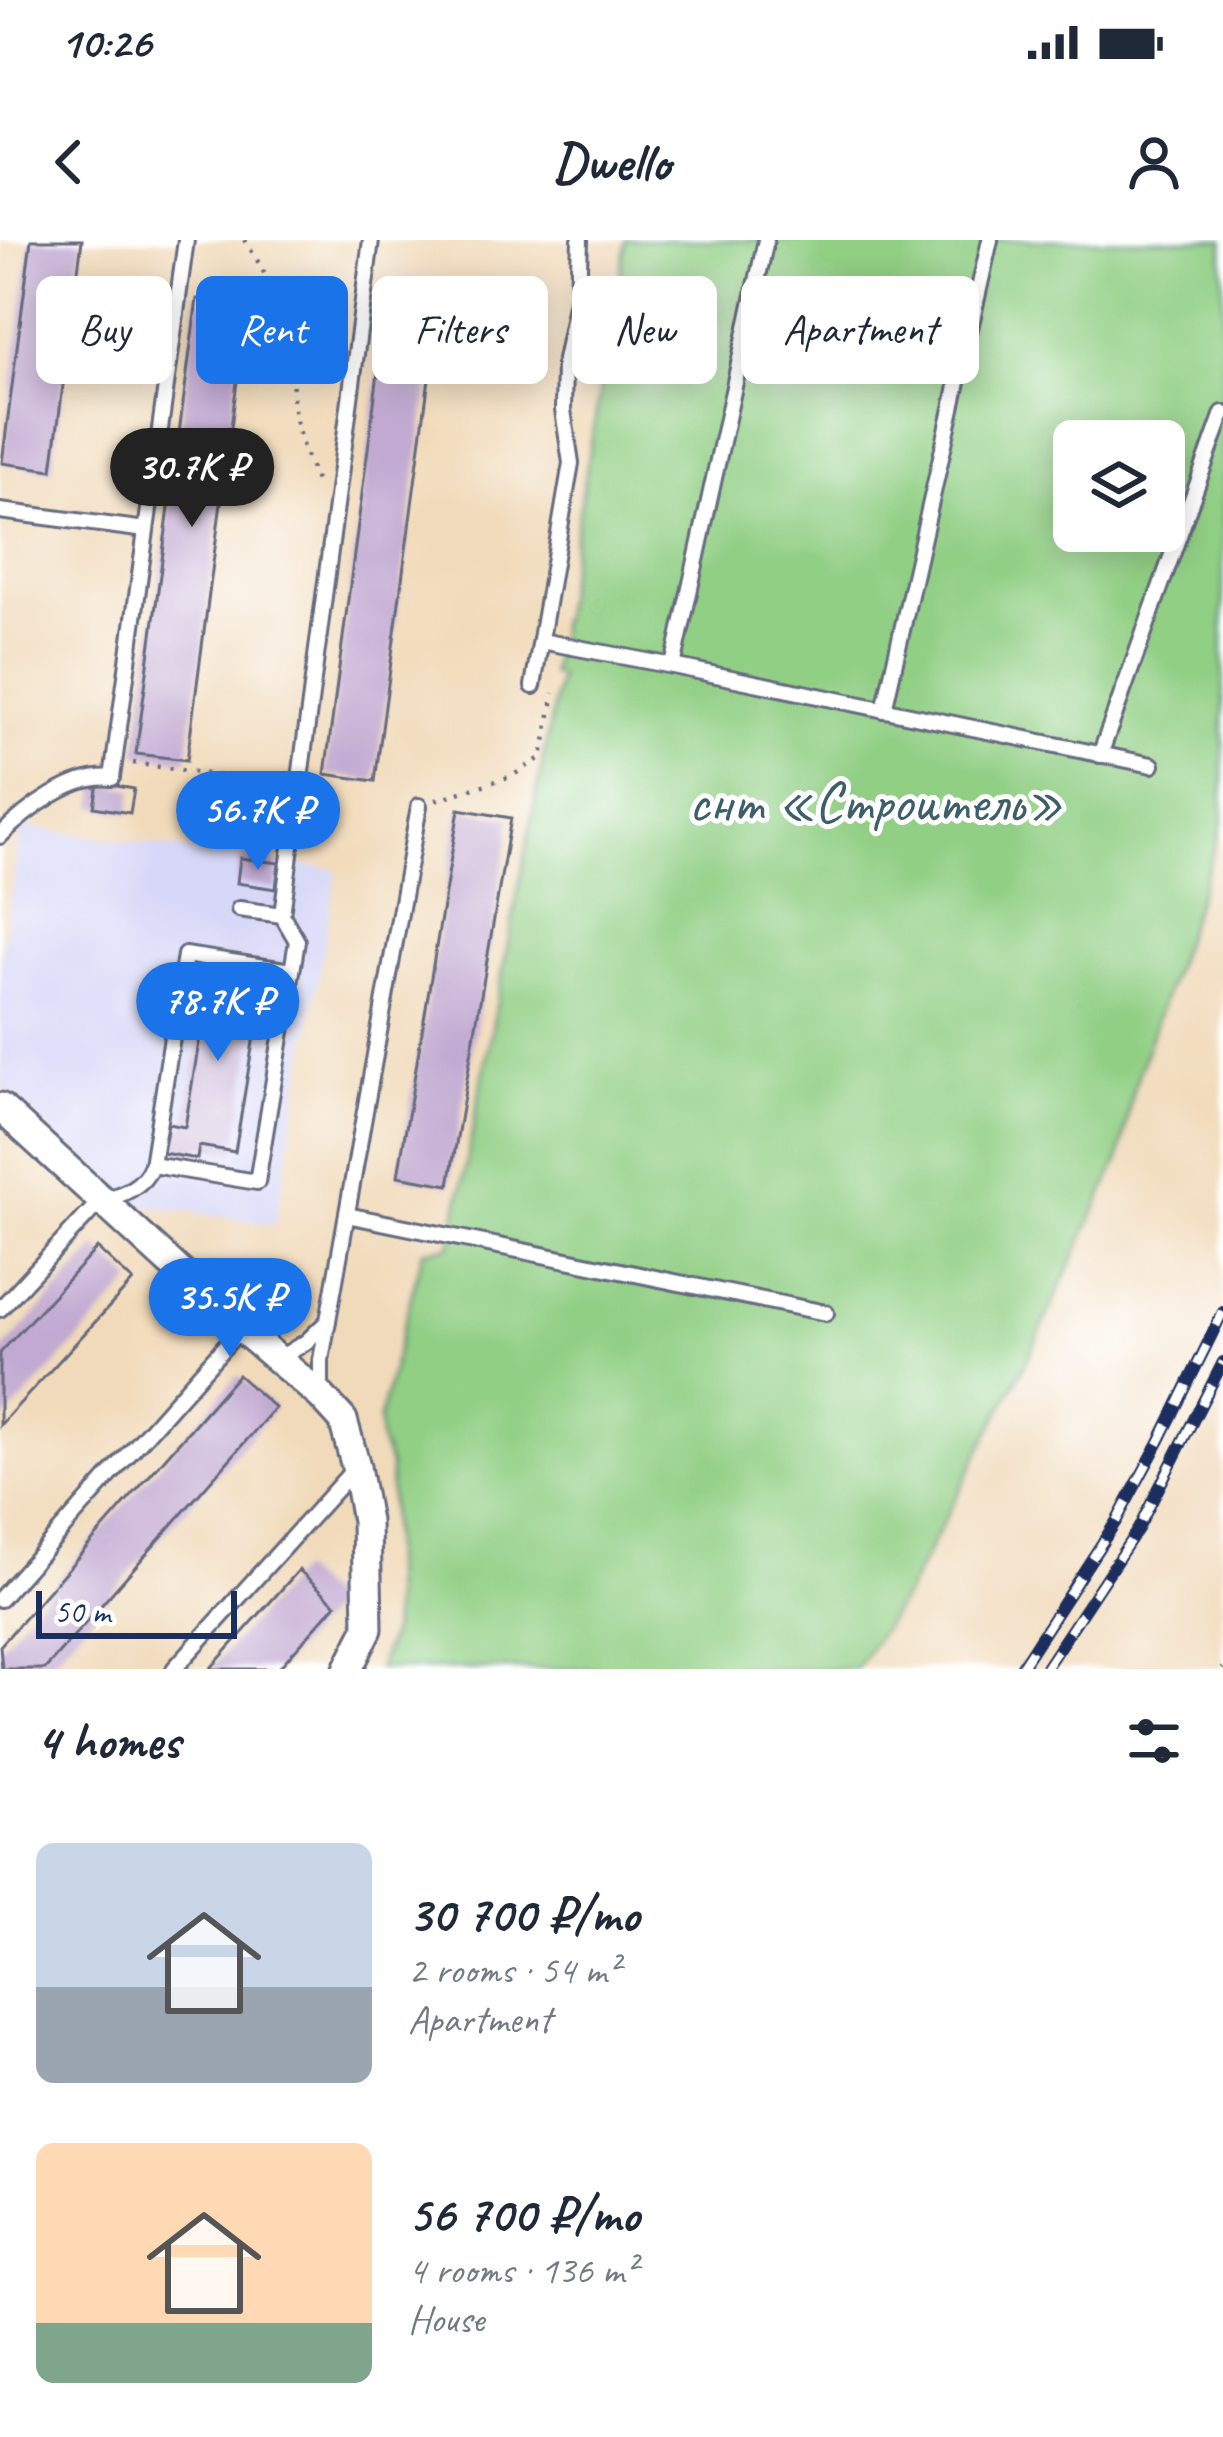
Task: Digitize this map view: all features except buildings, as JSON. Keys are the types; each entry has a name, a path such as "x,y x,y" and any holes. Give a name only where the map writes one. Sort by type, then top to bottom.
{"street":[{"path":"0,1107 343,1420 366,1521 368,1629 348,1669"}],"lane":[{"path":"0,836 56,793 98,776 112,778 186,240"},
{"path":"152,1165 257,1182 298,940 282,915 371,240"},
{"path":"533,686 571,463 563,410 564,365 578,295 580,240"},
{"path":"673,666 766,240"},
{"path":"884,710 990,240"},
{"path":"1100,755 1223,413"},
{"path":"0,511 146,530"},
{"path":"541,641 1151,765"},
{"path":"321,1396 321,1360 419,806"},
{"path":"239,909 282,915"},
{"path":"0,1309 102,1199 122,1196 148,1174 185,955 292,971"},
{"path":"347,1215 826,1313"},
{"path":"278,1360 328,1321"},
{"path":"0,1599 241,1328"},
{"path":"173,1669 356,1467"}],"path":[{"path":"244,240 276,300 293,352 292,397 301,447 334,521"},
{"path":"419,806 512,776 542,757 554,690 533,686"},
{"path":"114,760 299,787"}],"shaded area":[{"path":"22,827 337,870 275,1225 128,1202 0,1085 0,962"}],"green space":[{"name":"снт «Строитель»","path":"626,240 1223,240 1223,823 1133,1090 1119,1159 1029,1356 907,1592 856,1669 378,1669 392,1629 390,1465 380,1441 379,1420 423,1251 450,1246 559,676 551,674 601,384 717,384 717,276 620,276"}],"railway":[{"path":"1020,1669 1117,1520 1223,1312"},
{"path":"1045,1669 1138,1529 1223,1362"}]}
